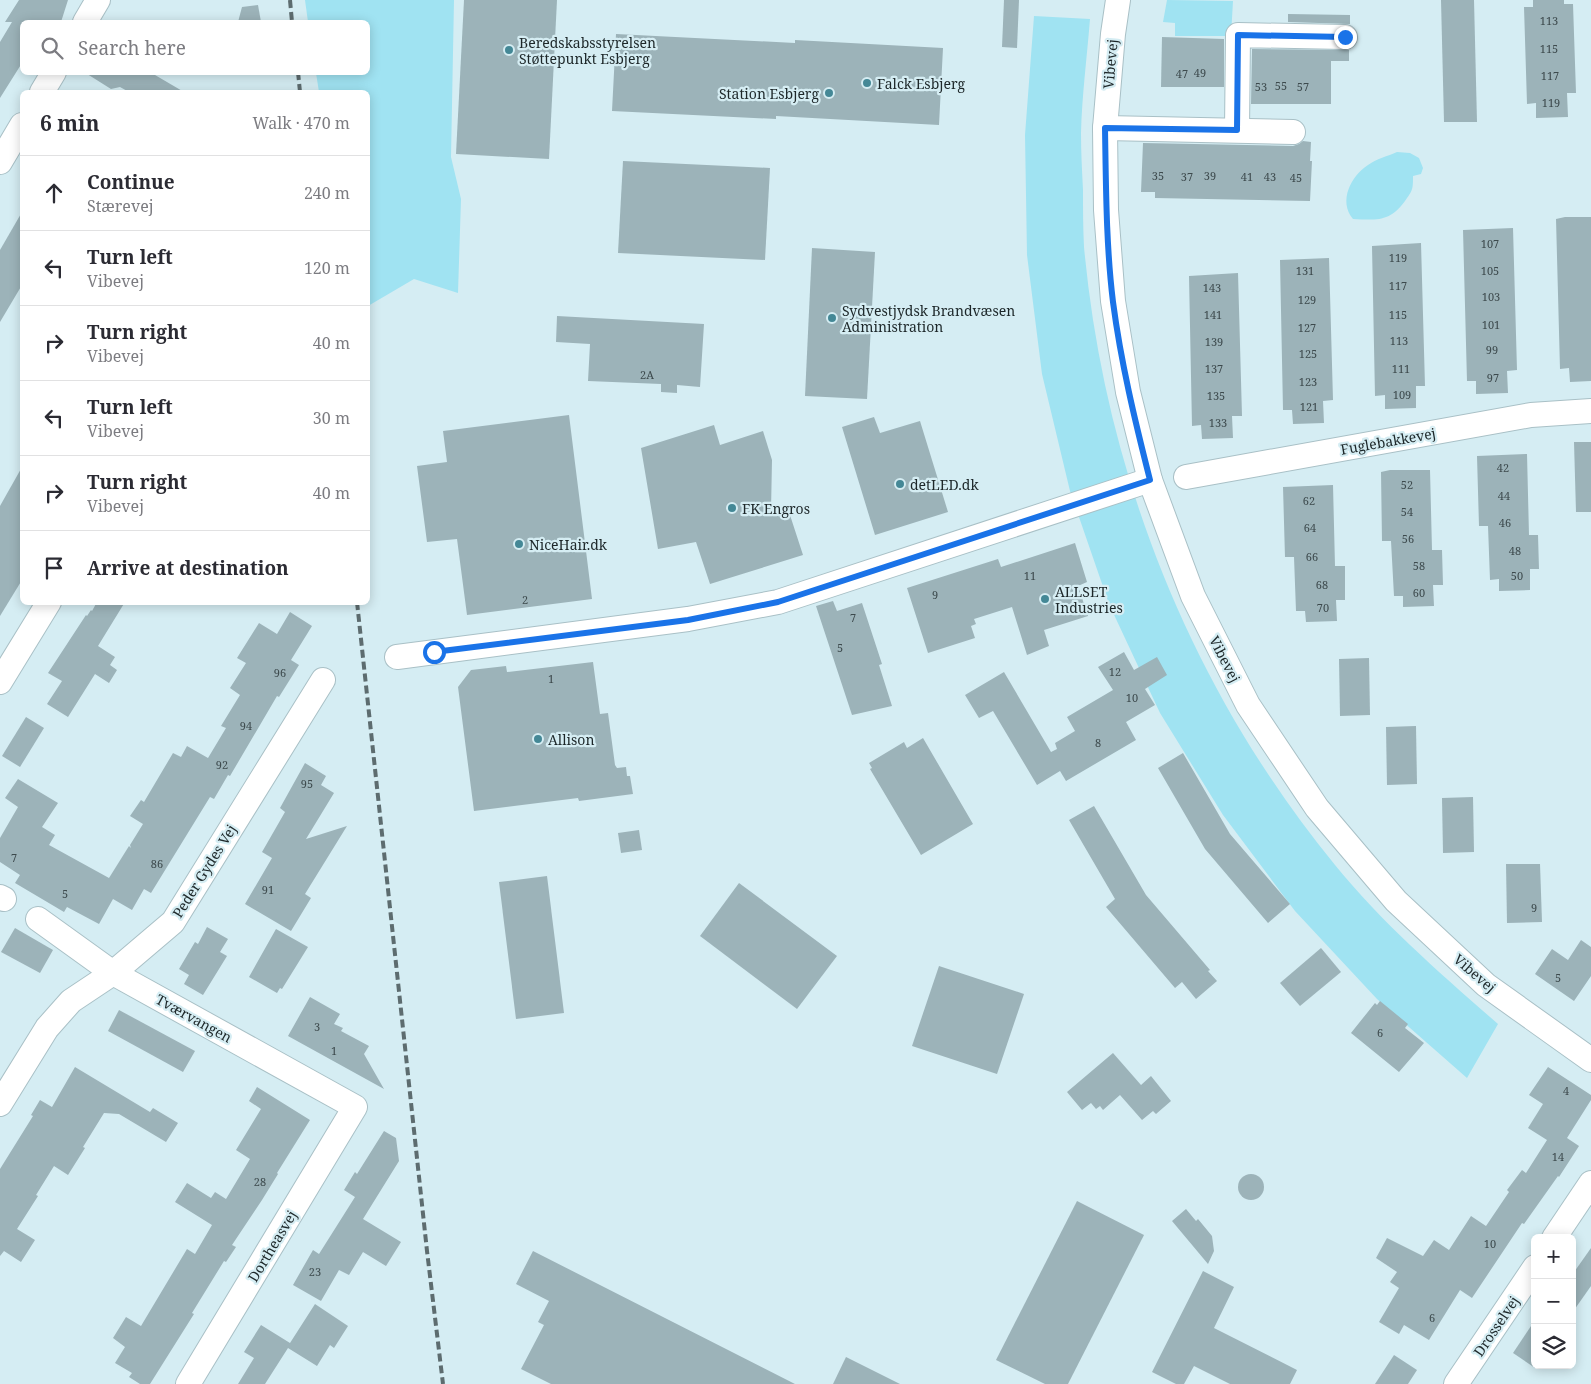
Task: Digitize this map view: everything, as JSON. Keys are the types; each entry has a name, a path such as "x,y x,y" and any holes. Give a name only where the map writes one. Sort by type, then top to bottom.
{"street":[{"path":"86,20 98,0"},
{"name":"Vibevej","path":"1118,0 1113,34 1105,128 1106,210 1113,302 1128,392 1150,480 1193,596 1248,705 1316,808 1396,901 1486,985 1591,1060"},
{"path":"1237,130 1238,35 1345,37"},
{"path":"43,90 52,75"},
{"path":"0,162 20,128"},
{"path":"1105,128 1293,132"},
{"name":"Fuglebakkevej","path":"1186,477 1531,415 1591,411"},
{"path":"397,657 688,620 778,602 1150,480"},
{"path":"0,682 47,605"},
{"name":"Peder Gydes Vej","path":"0,1104 47,1028 71,1001 113,973 173,922 323,680"},
{"name":"Tværvangen","path":"38,919 113,973 355,1108"},
{"name":"Dortheasvej","path":"188,1384 355,1108"},
{"path":"1557,1234 1591,1183"},
{"name":"Drosselvej","path":"1456,1384 1531,1273"}],"shaded area":[{"path":"305,0 454,0 451,157 461,199 458,293 414,279 370,305 370,90 319,90 316,75 370,75 370,20 308,20"},
{"path":"1167,0 1233,1 1231,36 1175,36 1175,23 1163,22"},
{"path":"1034,16 1090,19 1082,104 1081,140 1084,247 1095,332 1112,415 1135,496 1163,575 1198,652 1238,726 1284,797 1353,887 1413,948 1498,1024 1467,1078 1377,999 1295,911 1223,815 1160,713 1109,604 1070,491 1042,374 1027,255 1025,135"},
{"path":"1397,152 1410,153 1419,158 1423,168 1421,174 1413,176 1413,187 1410,194 1394,213 1388,216 1376,219 1353,219 1347,205 1348,189 1352,182 1368,165"}],"building":[{"path":"19,0 68,0 62,20 20,20 20,66 0,98 0,42 12,22 5,22"},
{"path":"464,0 557,0 549,159 456,154"},
{"path":"1004,0 1019,0 1017,48 1002,47"},
{"path":"1441,0 1474,0 1477,122 1444,122"},
{"path":"1533,0 1564,0 1564,4 1573,4 1576,93 1567,93 1568,117 1536,118 1536,103 1527,104 1524,7 1533,7"},
{"path":"258,5 261,20 239,20 242,7"},
{"path":"1288,14 1350,15 1350,24 1288,22"},
{"path":"616,34 795,43 795,40 943,48 939,125 776,116 776,119 612,111"},
{"path":"1162,37 1224,39 1224,87 1161,87"},
{"path":"1252,49 1349,50 1349,61 1331,61 1331,104 1251,104"},
{"path":"89,75 155,75 181,90 125,90 120,87 111,89"},
{"path":"1303,141 1311,142 1310,201 1155,198 1155,192 1141,192 1143,143 1293,146"},
{"path":"623,161 770,168 765,260 618,253"},
{"path":"20,215 20,288 0,322 0,250"},
{"path":"1591,217 1591,381 1570,382 1569,368 1560,369 1556,219"},
{"path":"1513,228 1517,370 1507,371 1508,393 1476,394 1476,381 1467,381 1463,230"},
{"path":"1421,243 1425,386 1416,386 1416,408 1385,409 1385,395 1375,396 1372,246"},
{"path":"812,248 875,252 867,399 805,396"},
{"path":"1329,258 1333,400 1323,401 1324,423 1293,424 1292,410 1283,410 1280,260"},
{"path":"1238,273 1242,416 1232,416 1233,438 1202,439 1201,425 1192,426 1189,276"},
{"path":"557,316 704,324 700,387 677,385 677,393 661,392 661,384 588,381 590,344 556,342"},
{"path":"569,415 592,599 467,615 457,539 427,542 417,466 447,462 443,431"},
{"path":"874,417 880,433 920,421 948,512 875,535 842,427"},
{"path":"714,425 720,445 763,431 772,460 771,511 789,512 803,555 710,584 696,542 658,549 641,448"},
{"path":"1574,442 1591,442 1591,512 1576,512"},
{"path":"1527,454 1529,535 1538,535 1539,569 1530,569 1530,590 1499,591 1499,579 1490,580 1488,526 1479,526 1477,456"},
{"path":"1390,470 1430,470 1432,550 1442,550 1443,585 1433,585 1434,606 1403,607 1403,596 1394,596 1391,541 1382,541 1381,472"},
{"path":"20,471 20,583 0,616 0,506"},
{"path":"1333,485 1335,566 1345,566 1345,600 1336,600 1337,621 1306,622 1305,611 1296,611 1294,557 1285,557 1283,487"},
{"path":"1075,543 1087,582 1078,586 1088,616 1044,630 1049,646 1027,655 1012,607 974,619 976,624 971,626 975,638 928,653 907,588 998,559 1001,567"},
{"path":"833,601 837,611 862,603 882,664 879,665 892,706 852,715 816,606"},
{"path":"95,605 123,605 98,646 115,657 110,665 117,670 109,683 95,674 68,717 47,704 62,681 48,673 86,615 92,611"},
{"path":"290,612 312,626 291,660 299,665 279,697 277,696 230,776 228,775 214,799 210,797 151,893 144,889 132,910 113,899 99,924 67,907 64,912 15,883 20,875 0,862 0,838 18,807 5,798 18,779 58,803 42,827 55,835 49,845 109,878 129,846 131,848 130,845 143,824 130,816 141,800 144,802 173,753 181,757 187,746 208,758 226,728 221,726 240,695 230,688 246,663 237,658 259,623 277,634"},
{"path":"1124,652 1134,670 1157,657 1167,675 1145,689 1155,705 1126,722 1136,740 1066,781 1060,771 1037,785 993,711 979,718 965,695 1004,672 1051,752 1057,749 1055,743 1075,731 1067,717 1113,690 1098,667"},
{"path":"1369,658 1370,715 1340,716 1339,659"},
{"name":"Allison","path":"593,662 600,714 608,713 615,765 617,768 626,767 627,776 630,776 633,794 579,801 578,798 474,811 458,687 471,670 506,666 507,672"},
{"path":"26,717 44,728 20,767 2,756"},
{"path":"1416,726 1417,784 1387,785 1386,727"},
{"path":"923,738 973,824 921,855 870,769 872,768 869,763 904,742 907,748"},
{"path":"1183,753 1230,834 1290,904 1268,923 1205,849 1158,768"},
{"path":"305,763 326,776 321,785 334,793 306,839 347,826 305,894 311,898 291,931 245,904 272,858 262,852 285,812 280,808"},
{"path":"1473,797 1474,852 1443,853 1442,798"},
{"path":"1094,806 1146,895 1210,970 1208,971 1217,981 1196,999 1182,982 1175,988 1106,907 1115,899 1069,820"},
{"path":"639,830 642,850 621,853 618,833"},
{"path":"1506,864 1540,864 1542,922 1507,923"},
{"path":"547,876 564,1013 516,1019 499,882"},
{"path":"739,883 837,956 797,1009 700,936"},
{"path":"207,927 228,939 220,952 227,956 203,995 184,984 189,975 179,969 195,942 198,944"},
{"path":"15,928 53,950 40,973 1,952"},
{"path":"276,929 308,947 282,989 280,988 277,993 249,977"},
{"path":"1581,940 1591,947 1591,976 1574,1001 1535,974 1552,949 1568,960"},
{"path":"1321,948 1341,972 1300,1006 1280,983"},
{"path":"939,966 1024,994 997,1074 912,1046"},
{"path":"310,997 340,1014 334,1024 343,1028 341,1031 369,1046 364,1054 384,1089 288,1036"},
{"path":"1380,1001 1408,1024 1405,1028 1424,1043 1399,1072 1351,1033 1375,1003 1377,1005"},
{"path":"119,1010 195,1051 183,1072 108,1031"},
{"path":"1113,1053 1141,1085 1151,1076 1171,1101 1156,1114 1153,1111 1142,1120 1120,1095 1103,1110 1100,1106 1096,1109 1091,1103 1082,1110 1067,1092"},
{"path":"75,1067 150,1112 153,1108 178,1123 166,1142 119,1114 104,1113 68,1175 54,1166 17,1229 35,1240 21,1262 4,1251 0,1256 0,1169 33,1116 31,1115 40,1100 52,1107"},
{"path":"1548,1067 1591,1095 1591,1100 1567,1138 1579,1146 1559,1177 1524,1224 1522,1223 1472,1298 1460,1290 1429,1340 1404,1325 1399,1334 1379,1322 1399,1288 1390,1282 1397,1272 1376,1258 1387,1238 1423,1256 1434,1240 1449,1250 1471,1216 1486,1226 1509,1192 1507,1190 1522,1170 1526,1173 1547,1140 1528,1128 1543,1104 1529,1095"},
{"path":"257,1087 310,1120 262,1200 232,1245 236,1247 226,1262 224,1261 192,1313 194,1314 150,1384 140,1384 129,1377 132,1373 115,1363 125,1347 113,1338 126,1317 141,1326 187,1249 195,1254 212,1225 175,1202 187,1183 211,1198 215,1192 226,1199 250,1159 236,1150 261,1109 249,1101"},
{"path":"384,1131 396,1138 399,1161 363,1219 401,1242 386,1266 363,1252 349,1275 339,1270 321,1301 293,1285 313,1250 319,1254 355,1197 344,1190 355,1172 357,1174"},
{"path":"1251,1174 1260,1178 1264,1187 1260,1196 1251,1200 1242,1196 1238,1187 1242,1178"},
{"path":"1077,1201 1144,1235 1068,1384 1045,1384 996,1360"},
{"path":"1186,1209 1196,1221 1198,1219 1212,1236 1214,1251 1208,1264 1172,1221"},
{"path":"1591,1248 1591,1286 1576,1307 1576,1279 1576,1269"},
{"path":"533,1251 795,1384 551,1384 521,1369 544,1325 538,1322 549,1301 516,1284"},
{"path":"1203,1271 1234,1287 1214,1328 1297,1370 1290,1384 1230,1384 1194,1366 1184,1384 1176,1384 1152,1372"},
{"path":"315,1304 348,1326 334,1348 330,1345 317,1366 288,1348 265,1384 238,1384 254,1358 244,1352 261,1325 290,1343"},
{"path":"1531,1326 1531,1365 1513,1353"},
{"path":"1394,1355 1417,1370 1408,1384 1375,1384"},
{"path":"846,1357 900,1384 833,1384"}],"railway":[{"path":"290,0 292,20"},
{"path":"298,75 300,90"},
{"path":"357,605 443,1384"}],"place":[{"name":"Beredskabsstyrelsen Støttepunkt Esbjerg","path":"509,50"},
{"name":"Falck Esbjerg","path":"867,83"},
{"name":"Station Esbjerg","path":"829,93"},
{"name":"Sydvestjydsk Brandvæsen Administration","path":"832,318"},
{"name":"detLED.dk","path":"900,484"},
{"name":"FK Engros","path":"732,508"},
{"name":"NiceHair.dk","path":"519,544"},
{"name":"ALLSET Industries","path":"1045,599"},
{"name":"Allison","path":"538,739"}],"route":[{"path":"434,652 688,620 778,602 1150,480 1128,392 1113,302 1106,210 1105,128 1237,130 1238,35 1345,37"}]}
